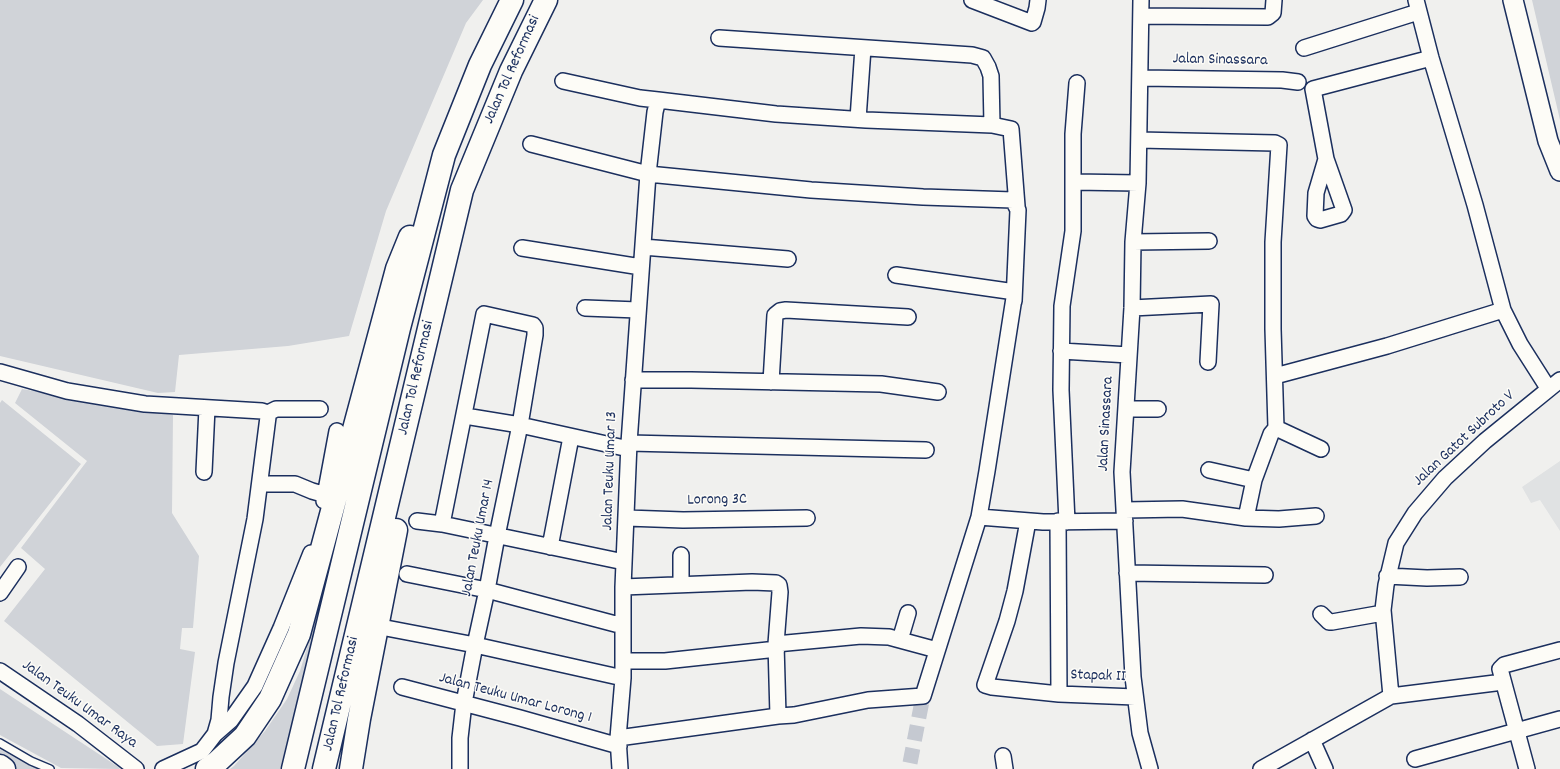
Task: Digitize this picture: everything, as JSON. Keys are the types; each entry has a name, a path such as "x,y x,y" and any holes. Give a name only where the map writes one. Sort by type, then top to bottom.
{"highway":[{"name":"Jalan Tol Reformasi","path":"293,769 399,328 444,155 480,65 512,0"},
{"name":"Jalan Tol Reformasi","path":"324,769 462,190 510,71 546,0"},
{"path":"207,769 216,763 245,736 270,699 299,634 397,269 444,155"},
{"path":"351,769 359,719 462,190"},
{"path":"0,766 4,769"}],"street":[{"path":"972,0 1032,23 1038,8 1038,0"},
{"name":"Jalan Sinassara","path":"1141,0 1140,140 1133,242 1132,308 1122,472 1130,641 1135,697 1140,733 1150,769"},
{"path":"1141,16 1268,17 1273,14 1274,0"},
{"path":"1513,0 1548,141 1559,165"},
{"path":"1304,48 1417,6 1504,310 1520,344 1554,384"},
{"path":"719,38 972,55 982,58 988,67 991,76 992,126"},
{"path":"858,119 863,48"},
{"path":"1326,158 1312,89 1431,58"},
{"name":"Jalan Sinassara","path":"1141,78 1282,80 1298,82"},
{"path":"563,81 643,99 776,114 992,126 1011,129 1014,202 1018,210 1014,301 987,471 978,517 923,696 868,700 794,715 778,716 619,742"},
{"path":"1059,694 1062,521 1062,306 1073,231 1074,182 1072,134 1077,83"},
{"name":"Jalan Teuku Umar 13","path":"620,769 619,742 623,678 623,587 629,446 648,174 655,112 658,100"},
{"path":"1140,140 1275,143 1280,145 1273,242 1273,329 1276,428 1271,434 1254,480 1246,518"},
{"path":"531,144 648,174 811,190 1014,202"},
{"path":"1074,182 1138,183"},
{"path":"1133,242 1209,241"},
{"path":"643,247 788,259"},
{"path":"522,248 641,267"},
{"path":"896,275 1008,291 1013,294 1014,301"},
{"path":"1132,308 1211,304 1208,362"},
{"path":"585,308 638,310"},
{"path":"771,382 775,315 780,311 786,310 908,317"},
{"path":"1275,376 1387,346 1504,310"},
{"name":"Jalan Teuku Umar 14","path":"460,769 460,738 464,703 520,425 535,328 531,324 484,314 465,416"},
{"path":"1061,351 1129,355"},
{"path":"0,372 67,391 145,404 262,411 268,413 276,409 320,409"},
{"path":"633,380 881,384 938,392"},
{"name":"Jalan Gatot Subroto V","path":"1391,696 1383,613 1387,576 1396,543 1415,513 1436,488 1485,441 1554,384"},
{"path":"204,472 207,408"},
{"path":"1126,409 1158,409"},
{"path":"215,734 219,720 225,670 247,566 260,484 268,413"},
{"path":"442,524 465,416 520,425 571,437 629,446 926,450"},
{"path":"1276,428 1321,449"},
{"path":"163,769 202,751 215,734 231,720 255,686 308,565 326,495 337,431"},
{"path":"550,547 571,437"},
{"path":"1209,470 1254,480"},
{"path":"260,484 295,484 326,495"},
{"path":"978,517 1028,521 1062,521 1125,516 1182,509 1246,518 1279,519 1316,516"},
{"name":"Lorong 3C","path":"627,518 683,520 807,518"},
{"path":"417,521 442,524 624,562"},
{"name":"Stapak II","path":"1028,521 1015,591 1007,621 985,685 1059,694 1135,697"},
{"path":"681,555 681,584"},
{"path":"0,593 18,567"},
{"path":"1127,573 1265,575"},
{"path":"407,574 487,590 623,626"},
{"path":"1387,576 1428,578 1460,577"},
{"path":"623,587 752,582 776,583 779,585 780,592 777,647 778,716"},
{"path":"900,640 908,613"},
{"path":"1321,614 1329,622 1332,622 1383,613"},
{"path":"386,628 475,645 623,678"},
{"path":"623,661 665,661 861,636 889,637 937,650"},
{"path":"1527,769 1500,669 1503,665 1560,650"},
{"name":"Jalan Teuku Umar Raya","path":"0,671 78,724 136,769"},
{"path":"1261,769 1391,696 1503,682"},
{"name":"Jalan Teuku Umar Lorong 1","path":"402,687 619,742"},
{"path":"1415,759 1560,719"},
{"path":"1312,740 1325,769"}],"lane":[{"path":"0,744 31,761 50,769"}],"shaded area":[{"path":"0,0 483,0 466,23 386,211 349,336 288,346 179,355 175,392 158,393 0,356"},
{"path":"1532,0 1560,0 1560,120"},
{"path":"22,389 173,415 172,513 199,556 193,628 182,628 180,649 195,652 183,744 157,746 4,621 45,569 21,548 87,461 15,403"},
{"path":"2,400 81,464 0,567 0,403"},
{"path":"1560,461 1560,531 1540,500 1531,503 1522,487"},
{"path":"336,551 280,769 230,769 265,731 287,699 300,671"},
{"path":"0,689 120,768 61,768 0,735"},
{"path":"0,749 25,763 42,769 17,769 0,759"}],"tunnel":[{"path":"910,763 923,696"}]}
